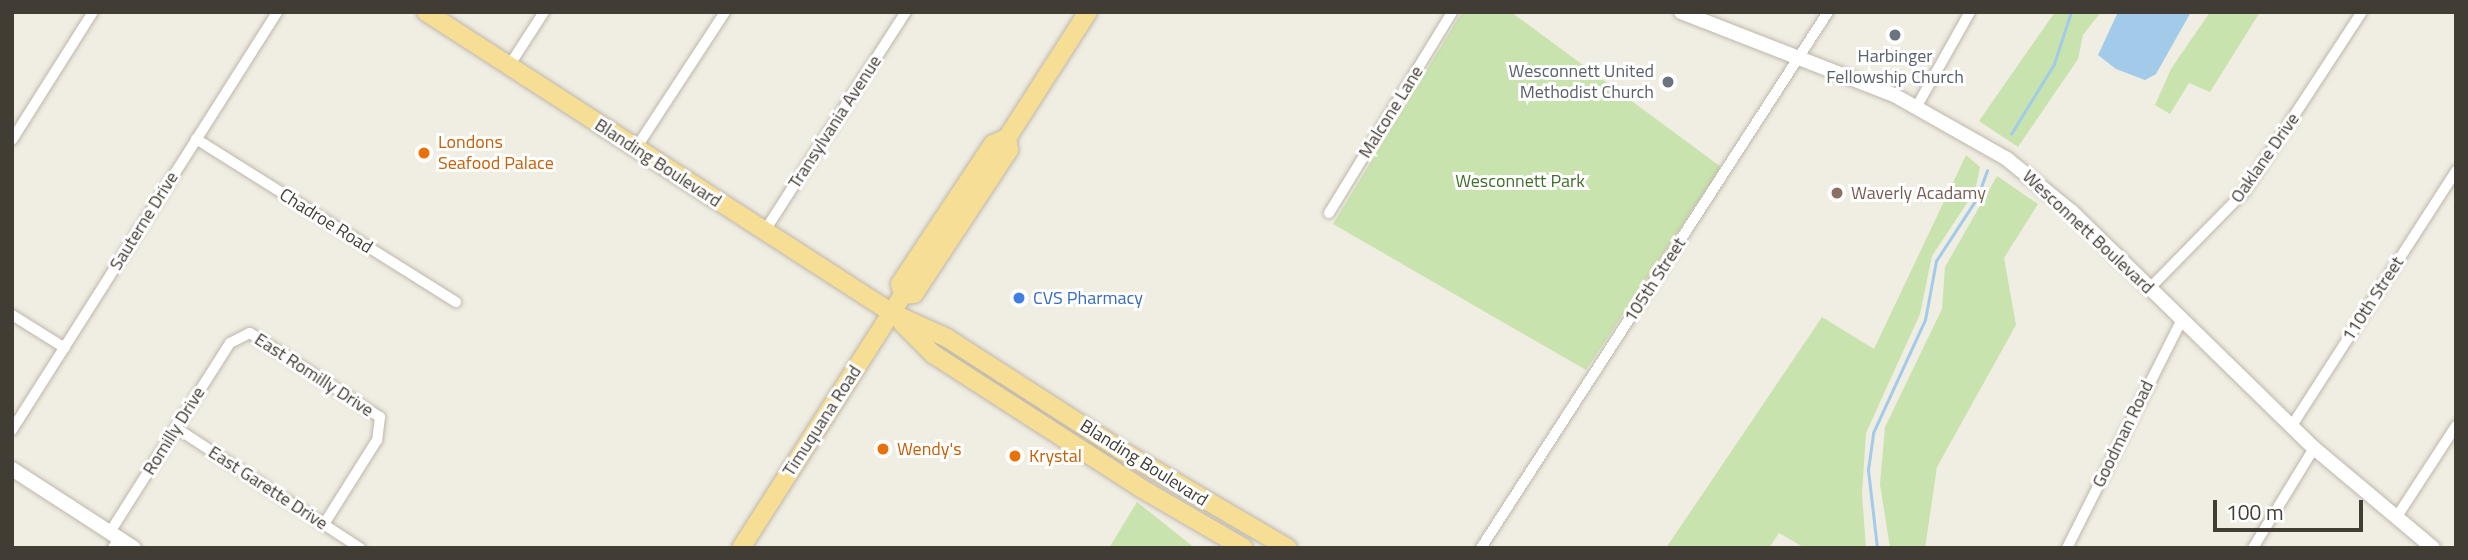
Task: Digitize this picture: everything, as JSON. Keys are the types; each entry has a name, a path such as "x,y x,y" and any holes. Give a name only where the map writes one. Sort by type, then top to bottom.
{"main road":[{"name":"Blanding Boulevard","path":"426,12 892,313 947,338 1119,449 1288,548"},
{"name":"Timuquana Road","path":"741,548 903,295 900,284 993,144 1007,138 1088,12"},
{"name":"Blanding Boulevard","path":"892,313 933,354 1162,500 1241,546"},
{"path":"1162,500 1181,502 1226,527 1247,524"},
{"path":"1241,546 1265,542 1283,548"}],"street":[{"path":"12,140 93,12"},
{"name":"Sauterne Drive","path":"12,430 276,12"},
{"path":"509,66 544,12"},
{"path":"636,148 725,12"},
{"name":"Transylvania Avenue","path":"764,232 906,12"},
{"name":"Malcone Lane","path":"1329,213 1452,12"},
{"name":"Wesconnett Boulevard","path":"1681,12 1917,106 1958,127 2037,182 2291,427 2433,548"},
{"name":"105th Street","path":"1481,548 1828,12"},
{"path":"1917,106 1970,12"},
{"name":"Oaklane Drive","path":"2149,289 2244,192 2362,12"},
{"name":"Chadroe Road","path":"197,139 456,302"},
{"name":"110th Street","path":"2291,427 2456,171"},
{"path":"12,315 65,348"},
{"name":"Goodman Road","path":"2067,548 2180,321"},
{"name":"East Romilly Drive","path":"242,334 259,336 339,387 373,409 381,423 377,440 324,524"},
{"name":"Romilly Drive","path":"114,539 176,428 230,342 242,334"},
{"path":"2396,518 2456,426"},
{"name":"East Garette Drive","path":"176,428 360,548"},
{"path":"2253,548 2314,448"},
{"path":"12,469 114,539 134,548"}],"green space":[{"name":"Wesconnett Park","path":"1462,12 1511,12 1721,167 1586,370 1333,224"},
{"path":"2055,12 2101,12 2083,35 2078,59 2018,147 1979,121"},
{"path":"2210,12 2260,12 2210,92 2189,83 2170,114 2155,105 2171,69"},
{"path":"1966,155 1980,167 1975,191 1932,256 1920,314 1866,433 1862,494 1866,548 1805,548 1779,533 1769,548 1666,548 1822,317 1874,349"},
{"path":"1997,176 2038,204 2004,258 2016,325 1937,467 1925,548 1890,548 1880,484 1885,427 1942,309 1945,267"},
{"path":"1137,502 1195,548 1109,548"}],"water":[{"path":"2118,12 2191,12 2156,74 2145,80 2116,69 2098,55"}],"waterway":[{"path":"2011,134 2054,64 2071,12"},
{"path":"1877,548 1868,470 1873,433 1925,320 1936,261 1977,198 1987,171"}],"place":[{"name":"Harbinger Fellowship Church","path":"1895,35"},
{"name":"Wesconnett United Methodist Church","path":"1668,82"},
{"name":"Londons Seafood Palace","path":"424,153"},
{"name":"Waverly Acadamy","path":"1837,193"},
{"name":"CVS Pharmacy","path":"1019,298"},
{"name":"Wendy's","path":"883,449"},
{"name":"Krystal","path":"1015,456"}]}
